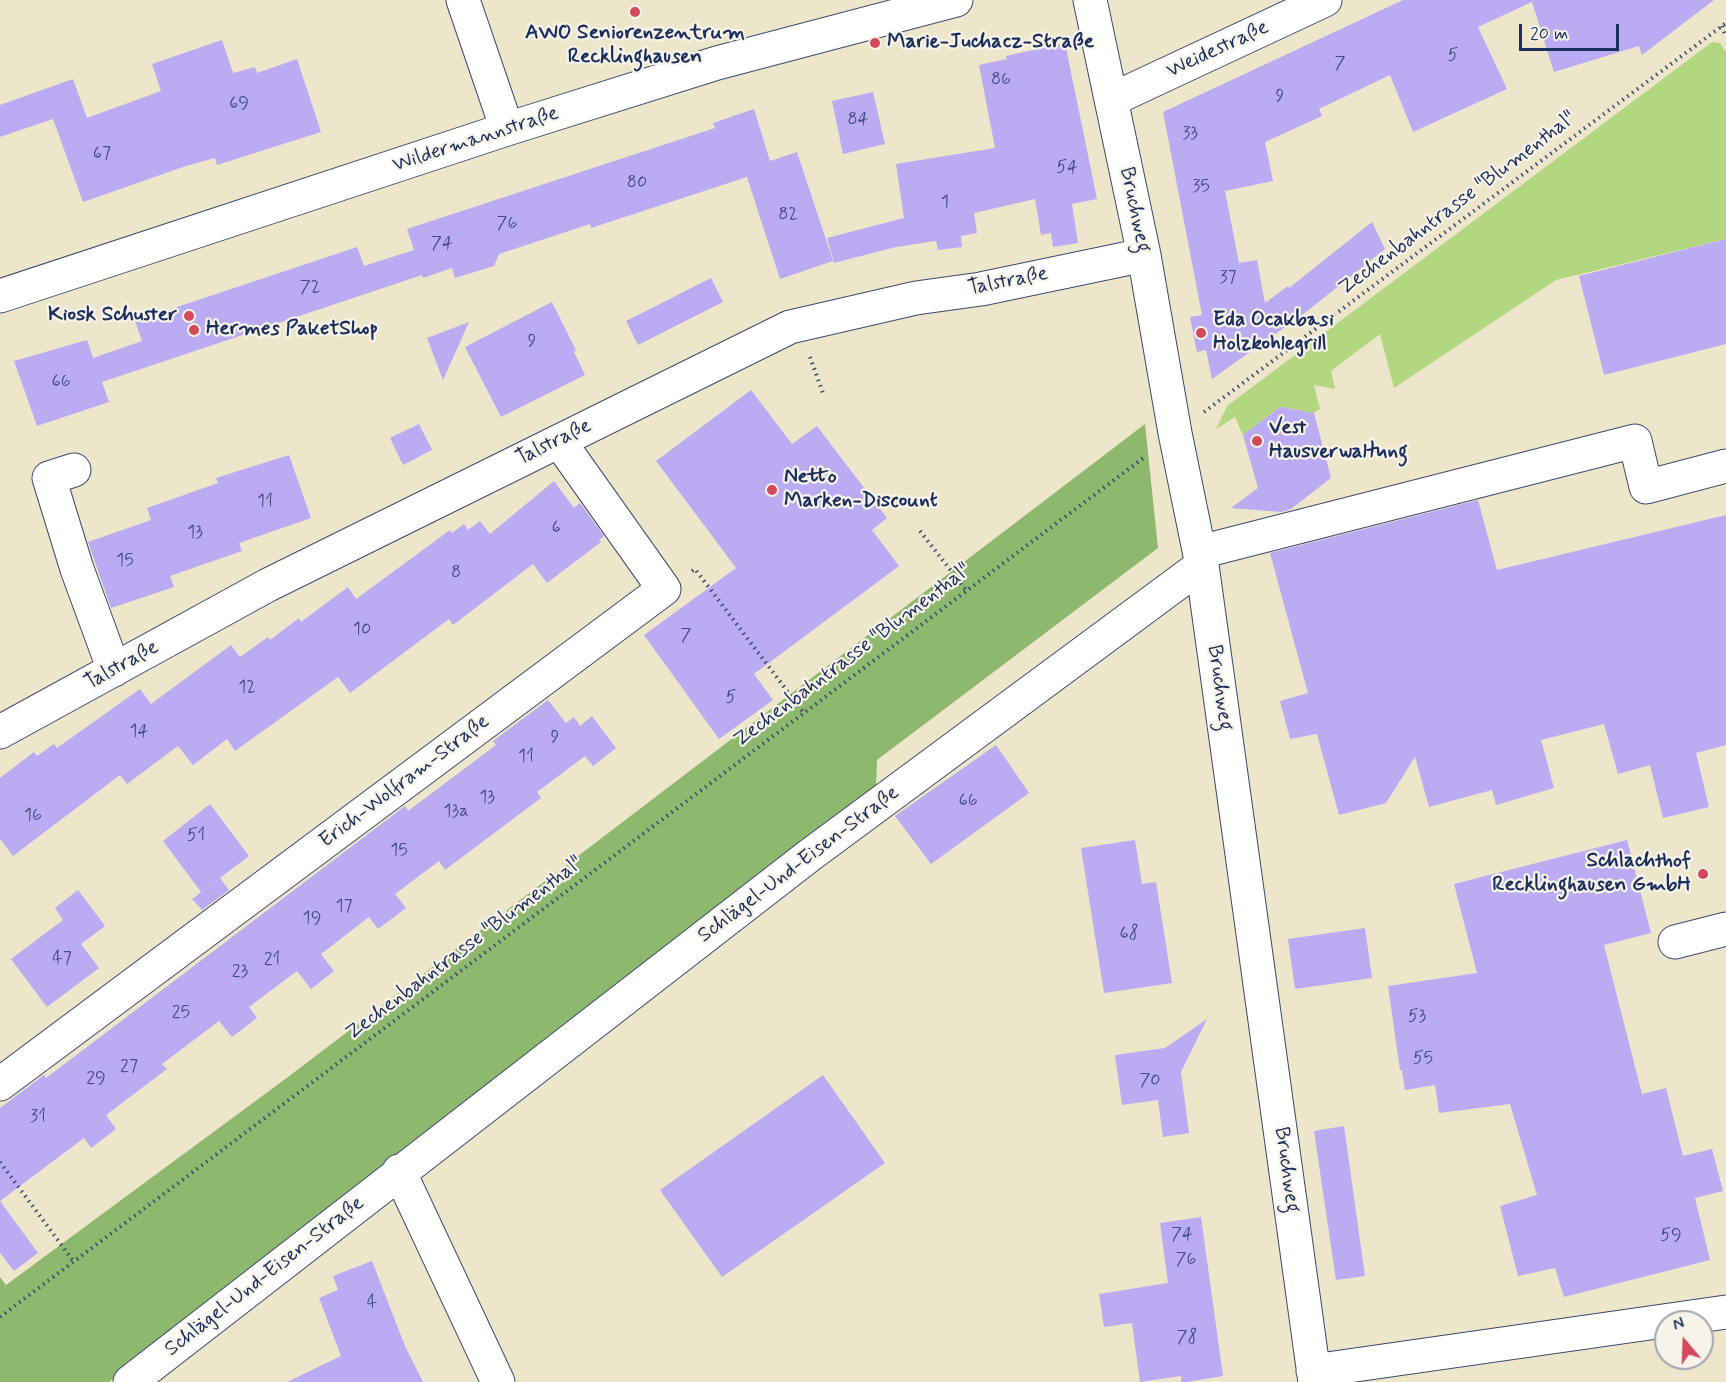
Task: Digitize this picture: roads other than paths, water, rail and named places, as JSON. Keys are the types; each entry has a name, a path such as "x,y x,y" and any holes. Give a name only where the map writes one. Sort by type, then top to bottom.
{"street":[{"path":"464,0 507,129"},
{"name":"Wildermannstraße","path":"0,296 507,129 717,63 956,0"},
{"name":"Bruchweg","path":"1090,0 1144,255 1175,433 1201,559 1314,1377"},
{"name":"Weidestraße","path":"1111,100 1325,0"},
{"name":"Talstraße","path":"0,732 268,585 790,327 916,298 981,289 1144,255"},
{"name":"Erich-Wolfram-Straße","path":"0,1084 664,589 560,441"},
{"path":"1201,559 1635,441 1646,487 1726,466"},
{"path":"74,470 49,478 77,569 114,670"},
{"name":"Schlägel-Und-Eisen-Straße","path":"130,1382 399,1171 810,855 1201,559"},
{"path":"1675,942 1726,929"},
{"path":"399,1171 498,1382"},
{"path":"1314,1377 1726,1312"}],"place":[{"name":"AWO Seniorenzentrum Recklinghausen","path":"635,12"},
{"name":"Marie-Juchacz-Straße","path":"875,43"},
{"name":"Kiosk Schuster","path":"189,316"},
{"name":"Hermes PaketShop","path":"194,330"},
{"name":"Eda Ocakbasi Holzkohlegrill","path":"1201,333"},
{"name":"Vest Hausverwaltung","path":"1257,441"},
{"name":"Netto Marken-Discount","path":"772,490"},
{"name":"Schlachthof Recklinghausen GmbH","path":"1703,874"}]}
